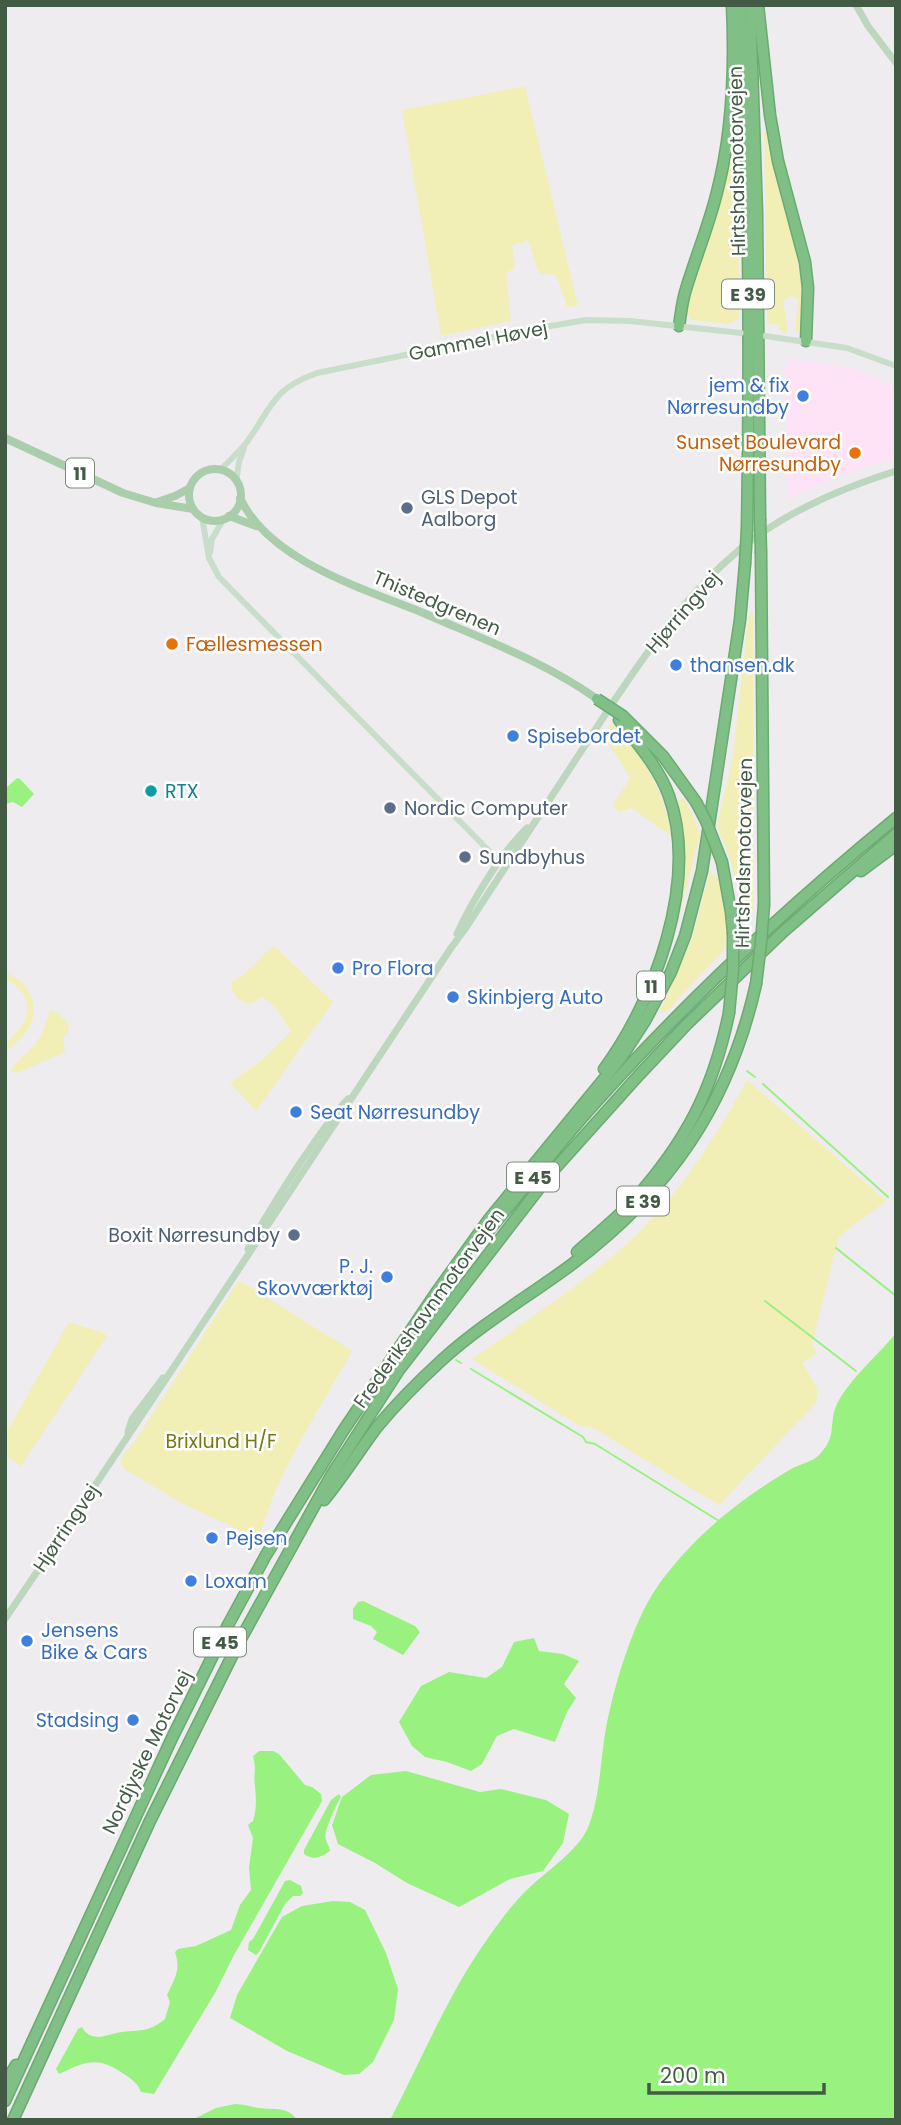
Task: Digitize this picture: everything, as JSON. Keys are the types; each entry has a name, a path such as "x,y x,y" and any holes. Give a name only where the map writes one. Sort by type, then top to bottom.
{"highway":[{"path":"679,326 685,291 718,189 728,137 732,99 732,5"},
{"name":"Hirtshalsmotorvejen","path":"438,1290 489,1219 621,1058 645,1021 671,972 685,936 702,870 740,620 747,529 746,145 740,5"},
{"name":"Hirtshalsmotorvejen","path":"307,1523 391,1411 442,1360 471,1335 572,1264 621,1224 681,1156 704,1123 720,1092 749,1011 761,943 764,904 757,201 750,5"},
{"path":"758,5 769,115 778,161 805,262 808,288 806,341"},
{"name":"11","path":"504,1312 569,1260 631,1203 677,1146 704,1099 729,1013 733,970 732,912 722,863 706,821 696,802 663,756 595,698"},
{"name":"11","path":"489,1219 626,1037 646,999 670,926 678,874 675,818 661,778 621,718"},
{"path":"786,912 848,850 896,810"},
{"name":"Frederikshavnmotorvejen","path":"438,1290 587,1112 718,975 786,912 896,818"},
{"name":"Frederikshavnmotorvejen","path":"307,1523 332,1474 400,1370 551,1173 687,1024 783,931 896,834"},
{"path":"783,931 896,845"},
{"name":"Nordjyske Motorvej","path":"5,2101 149,1786 228,1625 266,1555 342,1431 438,1290"},
{"name":"Nordjyske Motorvej","path":"13,2120 184,1751 244,1632 307,1523"},
{"path":"20,2120 90,1952"},
{"path":"5,2084 44,2016"}],"main road":[{"path":"856,5 896,63"},
{"name":"11","path":"5,438 123,493 156,503 193,509"},
{"path":"202,517 193,509 189,499 192,482 201,473 219,470 229,474 236,482"},
{"name":"Hjørringvej","path":"5,1619 126,1437 132,1419 173,1367 238,1269 262,1220 325,1126 357,1088 451,948 504,863 660,634 714,574 754,539 798,512 846,489 896,471"},
{"name":"11","path":"236,482 240,498"},
{"path":"156,503 190,488"},
{"path":"226,518 237,508 240,498"},
{"name":"Thistedgrenen","path":"240,498 249,515 267,533 310,565 482,638 545,668 595,698"},
{"name":"11","path":"202,517 212,521 226,518"},
{"name":"Thistedgrenen","path":"226,518 250,522 267,533"}],"street":[{"name":"Gammel Høvej","path":"219,470 246,443 281,393 317,373 586,320 620,320 741,333"},
{"path":"765,336 847,348 896,366"},
{"name":"Gammel Høvej","path":"236,482 246,443"},
{"path":"202,517 209,558 219,577 504,863"},
{"path":"209,558 212,539 226,518"}],"shaded area":[{"path":"793,359 856,369 896,388 896,458 843,474 787,499 786,362"},
{"path":"17,778 34,794 22,807 13,802 5,804 5,789"},
{"path":"896,1333 896,2120 390,2120 448,2004 488,1938 517,1900 585,1834 595,1804 607,1723 617,1682 639,1620 657,1587 680,1558 720,1519 778,1477 819,1455 829,1441 835,1409 843,1393"},
{"path":"363,1601 415,1626 420,1632 403,1655 373,1639 377,1632 371,1626 353,1619 353,1609 358,1602"},
{"path":"534,1638 539,1651 563,1654 579,1661 564,1684 576,1698 555,1742 514,1729 497,1736 482,1764 471,1771 425,1757 412,1746 399,1722 421,1686 449,1672 486,1678 502,1667 514,1642"},
{"path":"259,1751 279,1754 305,1785 321,1794 322,1801 215,1993 154,2094 141,2092 129,2078 101,2063 86,2063 59,2074 56,2069 78,2029 82,2027 91,2036 101,2037 149,2028 165,2019 170,2002 167,1995 177,1969 175,1952 231,1930 240,1905 251,1890 249,1868 253,1838 248,1825 253,1821 256,1808 253,1756"},
{"path":"406,1771 480,1792 501,1789 546,1800 569,1814 563,1843 543,1871 510,1879 459,1907 407,1883 338,1844 332,1825 342,1797 371,1775"},
{"path":"339,1794 341,1797 326,1831 330,1851 317,1857 304,1854 331,1800"},
{"path":"290,1880 301,1886 303,1893 293,1896 285,1904 256,1955 248,1950 249,1942 285,1881"},
{"path":"333,1901 350,1902 365,1910 386,1953 398,1989 394,2020 373,2062 359,2074 344,2075 287,2051 230,2018 237,1995 282,1917 302,1906"},
{"path":"235,2104 289,2112 297,2120 192,2120 216,2108"}],"green space":[{"path":"525,86 578,306 567,307 556,275 539,273 528,240 512,246 515,268 506,273 511,321 441,336 402,110"},
{"path":"738,124 739,318 729,324 690,320 688,305 716,216 735,125"},
{"path":"764,132 767,132 794,241 802,287 804,309 799,331 795,331 798,300 792,295 783,301 788,330 785,333 779,330 780,325 768,324 767,319"},
{"path":"749,613 753,613 753,912 746,913 717,826 733,755"},
{"path":"611,723 634,748 651,774 663,803 671,836 632,808 620,812 613,806 630,777 604,737"},
{"path":"683,797 700,835 679,915 684,859 676,803"},
{"path":"710,871 718,879 725,902 727,934 724,950 665,1013 660,1011 692,939"},
{"path":"274,946 333,1002 256,1111 230,1083 262,1060 291,1031 277,1009 262,996 252,1004 243,1002 236,997 231,986 232,981 244,974"},
{"path":"5,973 26,987 31,995 34,1011 29,1028 5,1053 5,1044 22,1025 27,1009 21,991 5,979"},
{"path":"50,1010 57,1012 69,1025 68,1032 63,1037 65,1052 17,1073 11,1071 43,1032"},
{"path":"747,1080 886,1201 839,1236 812,1344 817,1354 802,1363 818,1388 816,1403 719,1505 593,1428 578,1425 472,1359 591,1274 649,1222 703,1154"},
{"name":"Brixlund H/F","path":"239,1280 352,1351 287,1467 266,1515 259,1539 183,1504 123,1468 120,1460"},
{"path":"69,1322 105,1333 106,1337 21,1466 5,1455 5,1435"}],"waterway":[{"path":"747,1071 755,1077"},
{"path":"763,1084 888,1197"},
{"path":"836,1248 896,1296"},
{"path":"765,1301 856,1371"},
{"path":"456,1360 461,1363"},
{"path":"471,1369 583,1437 586,1442 595,1444 719,1521"}],"place":[{"name":"jem & fix Nørresundby","path":"803,396"},
{"name":"Sunset Boulevard Nørresundby","path":"855,453"},
{"name":"GLS Depot Aalborg","path":"407,508"},
{"name":"Fællesmessen","path":"172,644"},
{"name":"thansen.dk","path":"676,665"},
{"name":"Spisebordet","path":"513,736"},
{"name":"RTX","path":"151,791"},
{"name":"Nordic Computer","path":"390,808"},
{"name":"Sundbyhus","path":"465,857"},
{"name":"Pro Flora","path":"338,968"},
{"name":"Skinbjerg Auto","path":"453,997"},
{"name":"Seat Nørresundby","path":"296,1112"},
{"name":"Boxit Nørresundby","path":"294,1235"},
{"name":"P. J. Skovværktøj","path":"387,1277"},
{"name":"Pejsen","path":"212,1538"},
{"name":"Loxam","path":"191,1581"},
{"name":"Jensens Bike & Cars","path":"27,1641"},
{"name":"Stadsing","path":"133,1720"}]}
